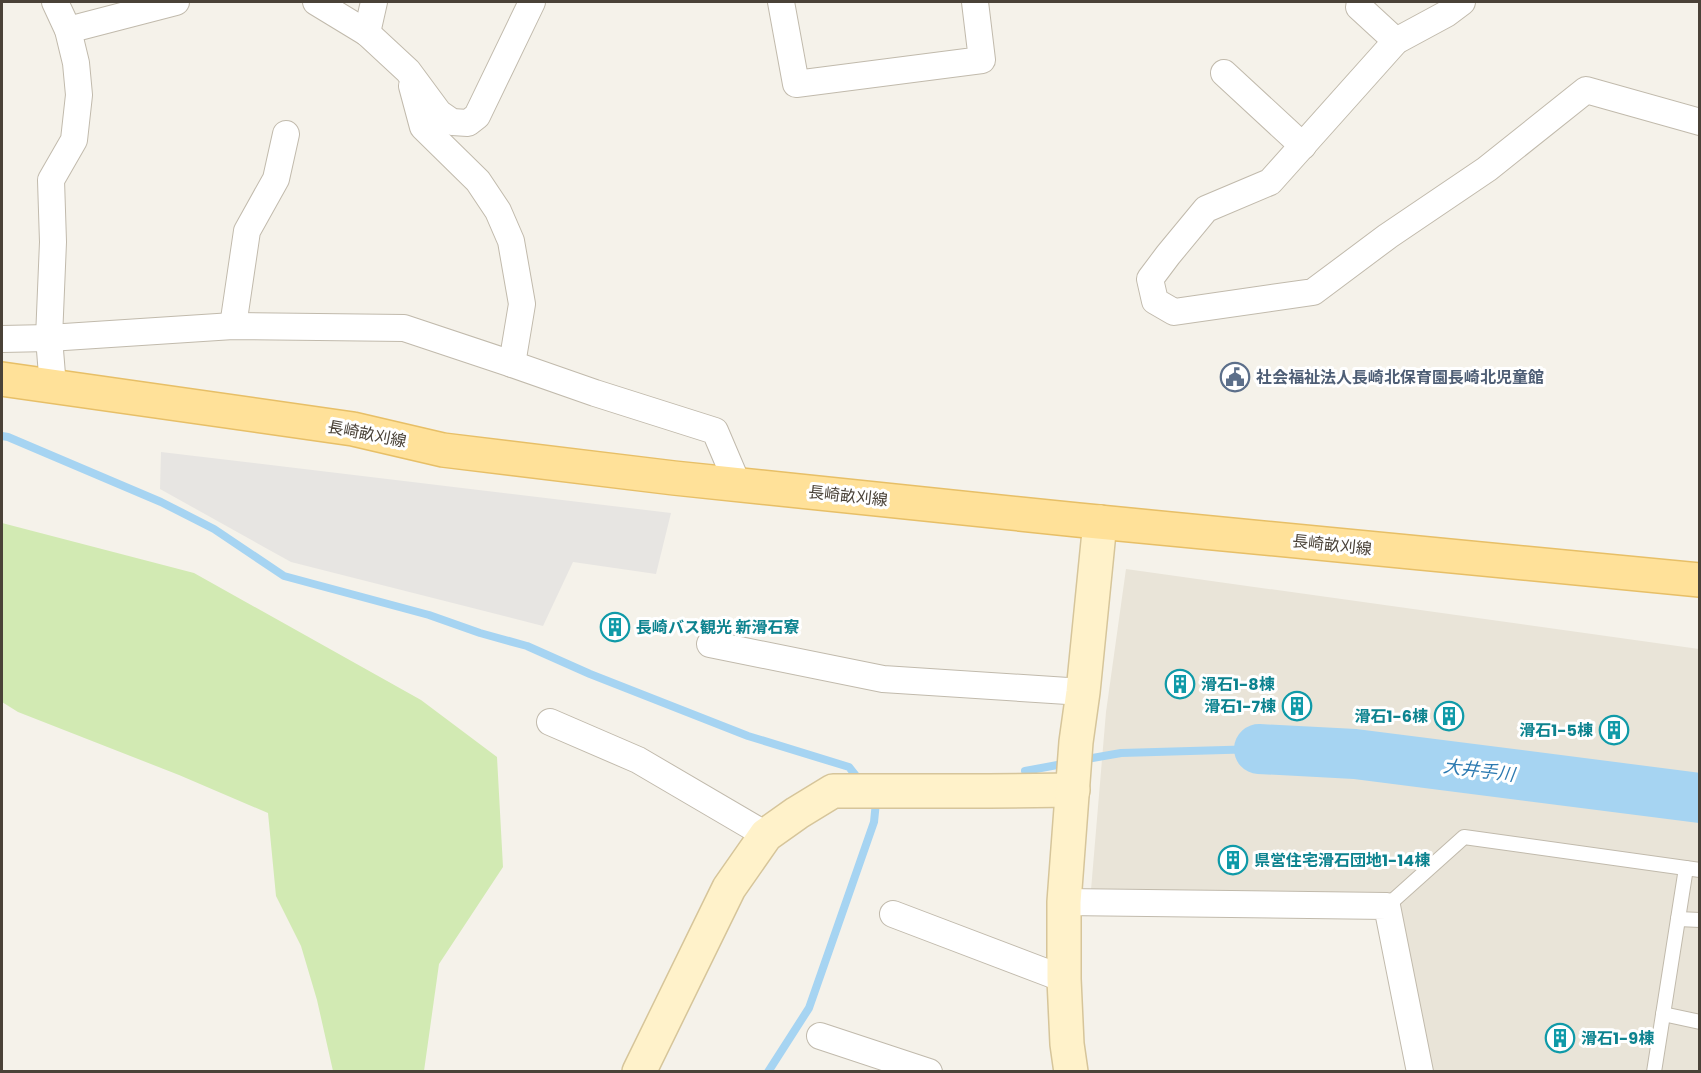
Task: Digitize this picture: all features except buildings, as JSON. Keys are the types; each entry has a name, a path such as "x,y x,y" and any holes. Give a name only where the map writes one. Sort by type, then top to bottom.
{"main road":[{"name":"長崎畝刈線","path":"2,379 353,429 443,450 738,484 1469,577 1700,597"},
{"name":"長崎畝刈線","path":"2,398 436,462 602,483 1099,530 1700,580"}],"street":[{"path":"53,387 49,338 53,242 51,180 74,140 79,95 76,63 68,30 55,2"},
{"path":"68,30 176,2"},
{"path":"316,2 368,33 408,71 439,113 453,122 468,123 477,116 532,2"},
{"path":"368,33 374,2"},
{"path":"781,2 796,84 982,60 975,2"},
{"path":"1462,2 1446,14 1395,42 1270,182 1206,209 1150,279 1155,301 1174,312 1313,291 1388,236 1487,169 1586,90 1700,122"},
{"path":"1359,8 1395,42"},
{"path":"408,71 423,127 478,181 498,211 511,242 522,304 512,364"},
{"path":"1224,72 1303,146"},
{"path":"233,326 247,231 276,179 286,134"},
{"path":"2,339 233,326 404,328 715,431 738,484"},
{"path":"1071,1071 1067,1044 1064,979 1064,902 1076,742 1099,530"},
{"path":"710,644 883,679 1083,692"},
{"path":"550,722 638,760 766,835"},
{"path":"639,1071 729,888 766,835 797,813 833,791 1073,784"},
{"path":"1064,902 1387,906 1420,1071"},
{"path":"893,914 1064,979"},
{"path":"820,1036 929,1071"}],"lane":[{"path":"1387,906 1464,837 1693,869 1678,919 1654,1071"},
{"path":"1678,919 1700,920"},
{"path":"1663,1014 1700,1022"}],"shaded area":[{"path":"161,452 671,513 656,574 573,562 543,626 291,562 160,489"},
{"path":"1126,569 1699,649 1699,1071 1421,1071 1387,906 1091,890 1106,712"}],"green space":[{"path":"2,523 194,573 421,700 497,757 503,867 439,964 424,1071 333,1071 317,1000 301,946 276,896 268,813 179,775 18,712 2,702"}],"waterway":[{"path":"2,436 161,502 214,529 284,576 429,615 527,646 590,674 748,736 849,767 860,781"},
{"path":"1081,760 1121,753 1259,749"},
{"name":"大井手川","path":"1259,749 1355,754 1700,798"},
{"path":"1025,771 1068,763"},
{"path":"768,1072 809,1008 874,822 876,802 873,799"}],"place":[{"name":"社会福祉法人長崎北保育園長崎北児童館","path":"1235,377"},
{"name":"長崎バス観光 新滑石寮","path":"615,627"},
{"name":"滑石1-8棟","path":"1180,684"},
{"name":"滑石1-7棟","path":"1297,706"},
{"name":"滑石1-6棟","path":"1449,716"},
{"name":"滑石1-5棟","path":"1614,730"},
{"name":"県営住宅滑石団地1-14棟","path":"1233,860"},
{"name":"滑石1-9棟","path":"1560,1038"}]}
